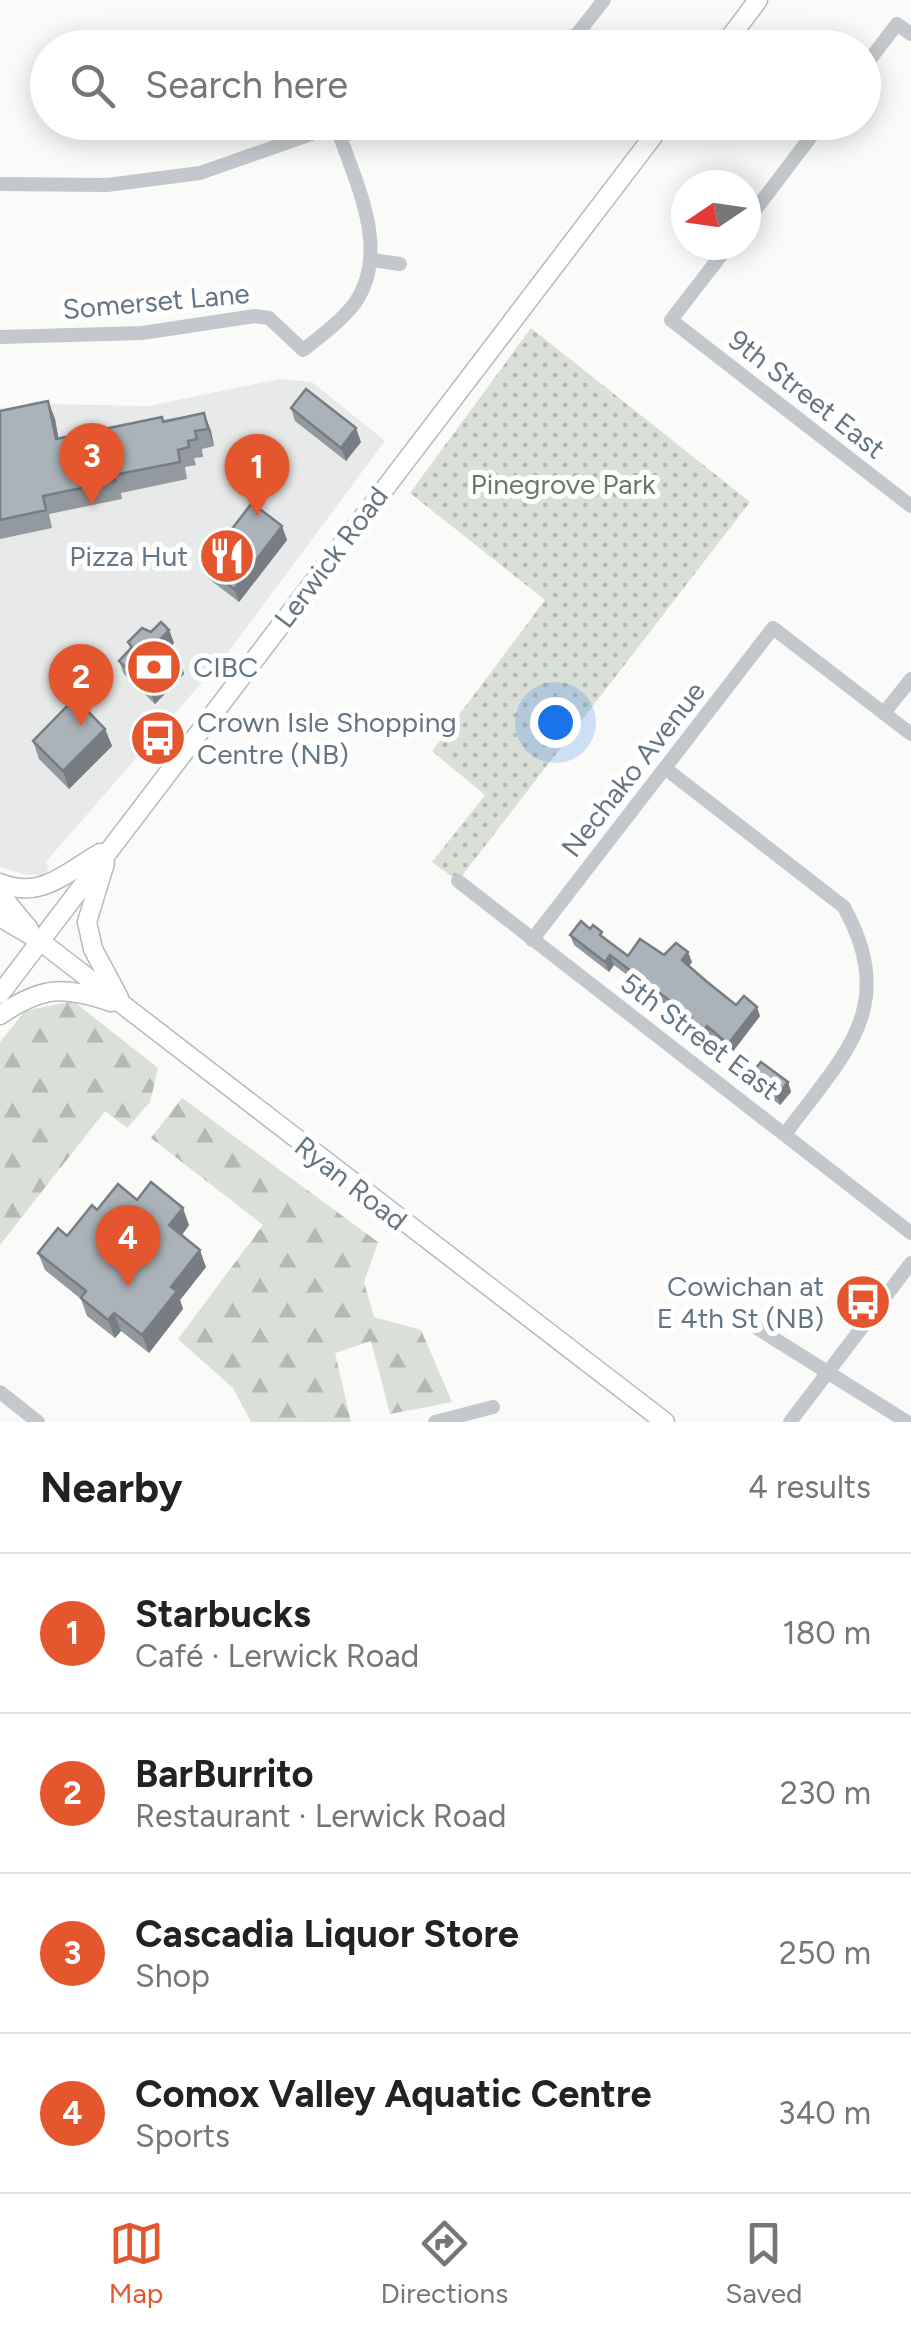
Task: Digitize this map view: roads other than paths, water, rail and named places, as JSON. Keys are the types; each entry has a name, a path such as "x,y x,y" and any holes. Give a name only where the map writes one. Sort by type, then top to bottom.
{"main road":[{"path":"736,30 758,0"},
{"name":"Lerwick Road","path":"0,994 650,140"},
{"path":"0,883 22,891 39,889 110,848"},
{"path":"110,848 87,922 93,949 123,1006"},
{"name":"Ryan Road","path":"0,894 40,941"},
{"name":"Ryan Road","path":"0,918 40,941 657,1418"},
{"path":"0,1015 26,998 49,990 76,990 123,1006"}],"street":[{"path":"581,30 604,0"},
{"path":"881,45 897,24 911,34"},
{"path":"0,184 107,185 200,174 295,140"},
{"path":"345,140 370,230 372,260 400,264"},
{"path":"761,202 808,140"},
{"name":"Somerset Lane","path":"0,337 142,333 255,316 269,318 304,350 355,302 372,260"},
{"name":"9th Street East","path":"718,260 672,320 911,506"},
{"name":"Nechako Avenue","path":"532,940 773,628 884,713"},
{"path":"911,679 884,713 911,734"},
{"path":"666,769 844,907 860,937 867,964 868,993 861,1023 846,1052 786,1133"},
{"name":"5th Street East","path":"458,882 911,1232"},
{"path":"790,1422 911,1263"},
{"path":"757,1328 907,1422"},
{"path":"0,1392 38,1422"},
{"path":"435,1422 493,1407"}],"place":[{"name":"Cascadia Liquor Store","path":"92,505"},
{"name":"Starbucks","path":"257,516"},
{"name":"Pizza Hut","path":"227,556"},
{"name":"CIBC","path":"154,667"},
{"name":"BarBurrito","path":"81,726"},
{"name":"Crown Isle Shopping Centre (NB)","path":"158,738"},
{"name":"Comox Valley Aquatic Centre","path":"128,1287"},
{"name":"Cowichan at E 4th St (NB)","path":"863,1302"}],"park label":[{"name":"Pinegrove Park","path":"563,484"}]}
